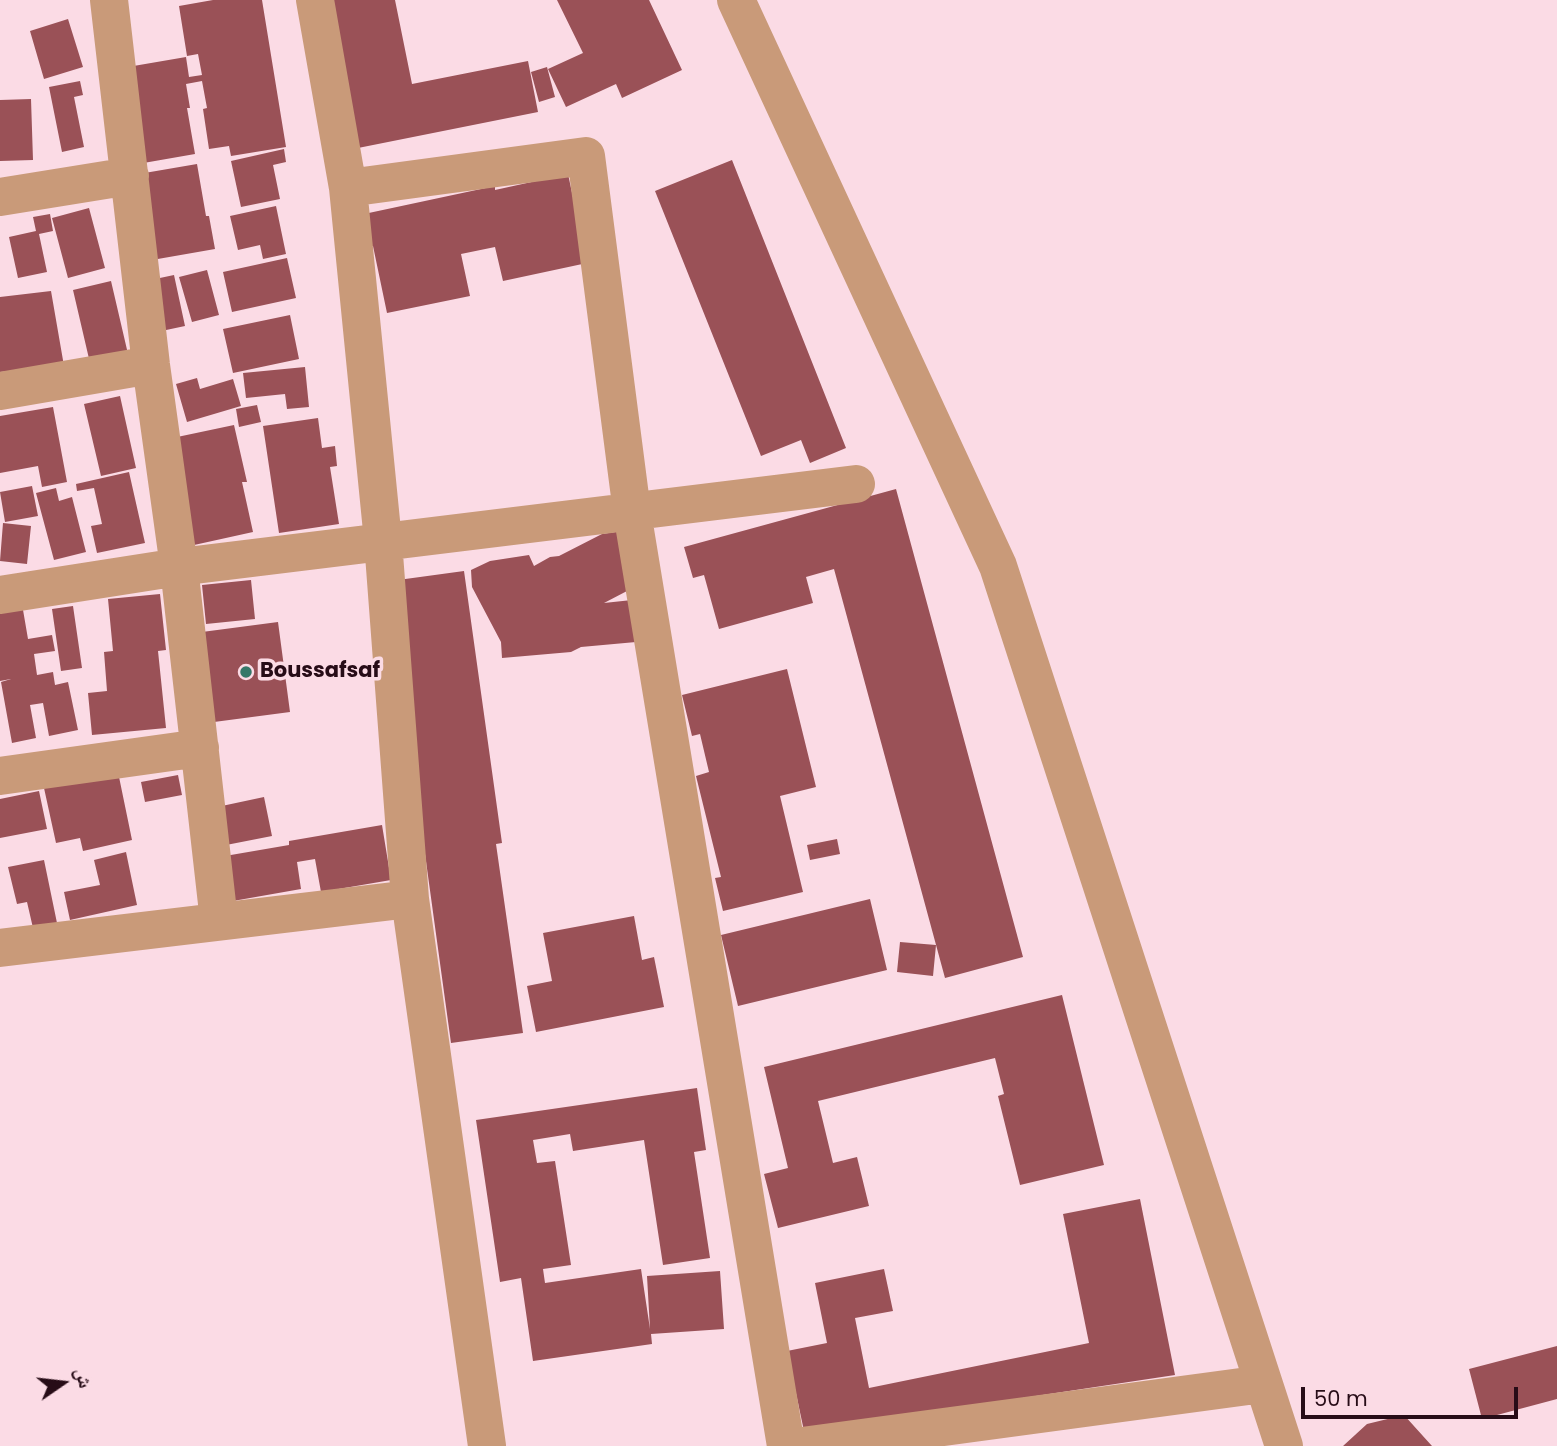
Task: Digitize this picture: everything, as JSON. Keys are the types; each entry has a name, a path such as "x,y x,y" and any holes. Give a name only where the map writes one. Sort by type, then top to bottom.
{"street":[{"path":"110,0 151,365 179,567 219,921"},
{"path":"315,0 348,188 383,541 410,899 487,1446"},
{"path":"742,2 998,566 1284,1446"},
{"path":"348,188 586,156 632,512 786,1446"},
{"path":"0,197 130,176"},
{"path":"0,391 151,365"},
{"path":"0,595 179,567 856,484"},
{"path":"0,776 200,748"},
{"path":"0,948 410,899"},
{"path":"802,1446 1263,1384"}],"building":[{"path":"213,0 262,0 286,147 231,156 229,146 209,149 203,109 207,108 202,81 186,84 195,154 132,165 116,69 186,57 189,77 202,75 198,54 187,56 179,6"},
{"path":"327,0 395,0 412,84 528,61 538,112 348,150"},
{"path":"557,0 649,0 682,70 622,98 616,84 566,107 548,69 583,53"},
{"path":"68,19 83,67 44,79 30,31"},
{"path":"547,67 555,97 539,102 531,72"},
{"path":"80,81 83,95 74,97 84,147 62,152 49,87"},
{"path":"31,99 33,160 0,161 0,100"},
{"path":"284,149 286,162 273,165 280,199 241,207 231,161"},
{"path":"732,160 846,448 810,463 801,440 761,456 655,191"},
{"path":"197,164 215,249 152,260 127,176"},
{"path":"568,174 587,263 503,281 495,247 461,254 470,296 387,313 373,246 357,249 350,217 495,186 495,190"},
{"path":"276,206 286,254 263,259 260,245 238,250 230,216"},
{"path":"89,208 105,268 68,278 52,218"},
{"path":"50,214 53,231 39,234 47,272 18,278 9,237 36,231 33,217"},
{"path":"287,258 296,298 232,312 223,272"},
{"path":"207,270 219,315 192,322 179,277"},
{"path":"174,275 185,326 152,333 141,282"},
{"path":"111,281 128,354 90,363 73,290"},
{"path":"51,291 64,366 0,372 0,297"},
{"path":"290,315 299,359 233,373 223,329"},
{"path":"305,367 309,407 287,409 285,394 246,398 243,373"},
{"path":"197,378 200,389 233,379 241,406 187,422 176,384"},
{"path":"120,396 136,468 101,476 84,404"},
{"path":"257,405 261,422 239,427 236,409"},
{"path":"53,407 67,482 42,487 38,466 0,473 0,416"},
{"path":"318,418 322,448 335,446 337,466 330,467 339,524 279,533 263,426"},
{"path":"234,425 247,482 242,482 253,532 185,547 163,440"},
{"path":"129,472 145,543 97,553 91,526 102,524 94,488 77,491 76,484"},
{"path":"32,486 38,516 5,522 0,492"},
{"path":"56,488 59,501 72,497 86,552 54,560 36,493"},
{"path":"896,489 1023,957 945,978 834,569 806,577 813,603 719,629 704,575 693,578 684,547"},
{"path":"3,523 31,526 27,564 0,561"},
{"path":"622,531 627,591 604,603 632,600 636,642 581,647 571,652 502,658 501,642 472,587 471,570 490,561 529,555 534,566 602,534"},
{"path":"464,571 502,843 496,844 523,1033 451,1043 399,665 398,580"},
{"path":"251,580 255,619 206,624 202,585"},
{"path":"160,594 166,650 158,651 166,728 92,735 88,693 107,691 104,652 113,651 108,599"},
{"path":"22,604 28,639 52,635 55,651 34,654 37,675 53,672 55,685 68,682 78,730 49,736 43,703 30,705 36,738 12,743 1,682 11,679 0,681 0,607"},
{"path":"73,606 82,668 61,671 52,609"},
{"name":"Boussafsaf","path":"278,622 290,712 214,722 202,632"},
{"path":"787,669 816,787 780,796 803,892 723,911 715,878 721,877 696,776 709,772 700,734 692,736 682,695"},
{"path":"118,772 132,840 83,851 80,838 56,843 44,788"},
{"path":"178,775 182,795 145,802 141,782"},
{"path":"39,791 47,829 0,838 0,799"},
{"path":"264,797 272,836 221,846 203,810"},
{"path":"382,825 391,880 321,892 315,859 297,862 301,889 233,901 225,856 289,845 289,841"},
{"path":"837,839 840,854 810,860 807,845"},
{"path":"126,852 137,905 70,920 64,892 100,885 94,860"},
{"path":"44,860 57,923 33,928 27,902 17,904 8,867"},
{"path":"870,899 887,970 738,1006 721,935"},
{"path":"634,916 642,960 654,957 664,1007 536,1032 527,986 552,981 543,933"},
{"path":"900,942 936,945 933,976 897,972"},
{"path":"1062,995 1104,1165 1020,1185 998,1096 1004,1094 995,1058 818,1101 833,1163 857,1157 869,1206 778,1228 764,1174 788,1168 764,1067"},
{"path":"697,1088 706,1150 694,1152 710,1258 663,1265 644,1140 573,1151 570,1134 533,1140 537,1163 555,1161 571,1265 543,1269 545,1283 641,1269 650,1329 647,1276 720,1271 724,1329 651,1334 652,1344 533,1361 521,1278 500,1282 476,1120"},
{"path":"1140,1199 1175,1375 804,1431 787,1351 827,1343 815,1283 884,1269 893,1311 855,1318 869,1388 1089,1343 1063,1214"},
{"path":"1557,1346 1557,1399 1482,1419 1469,1369"},
{"path":"1404,1415 1432,1446 1343,1446 1367,1424"}],"place":[{"name":"Boussafsaf","path":"246,672"}]}
